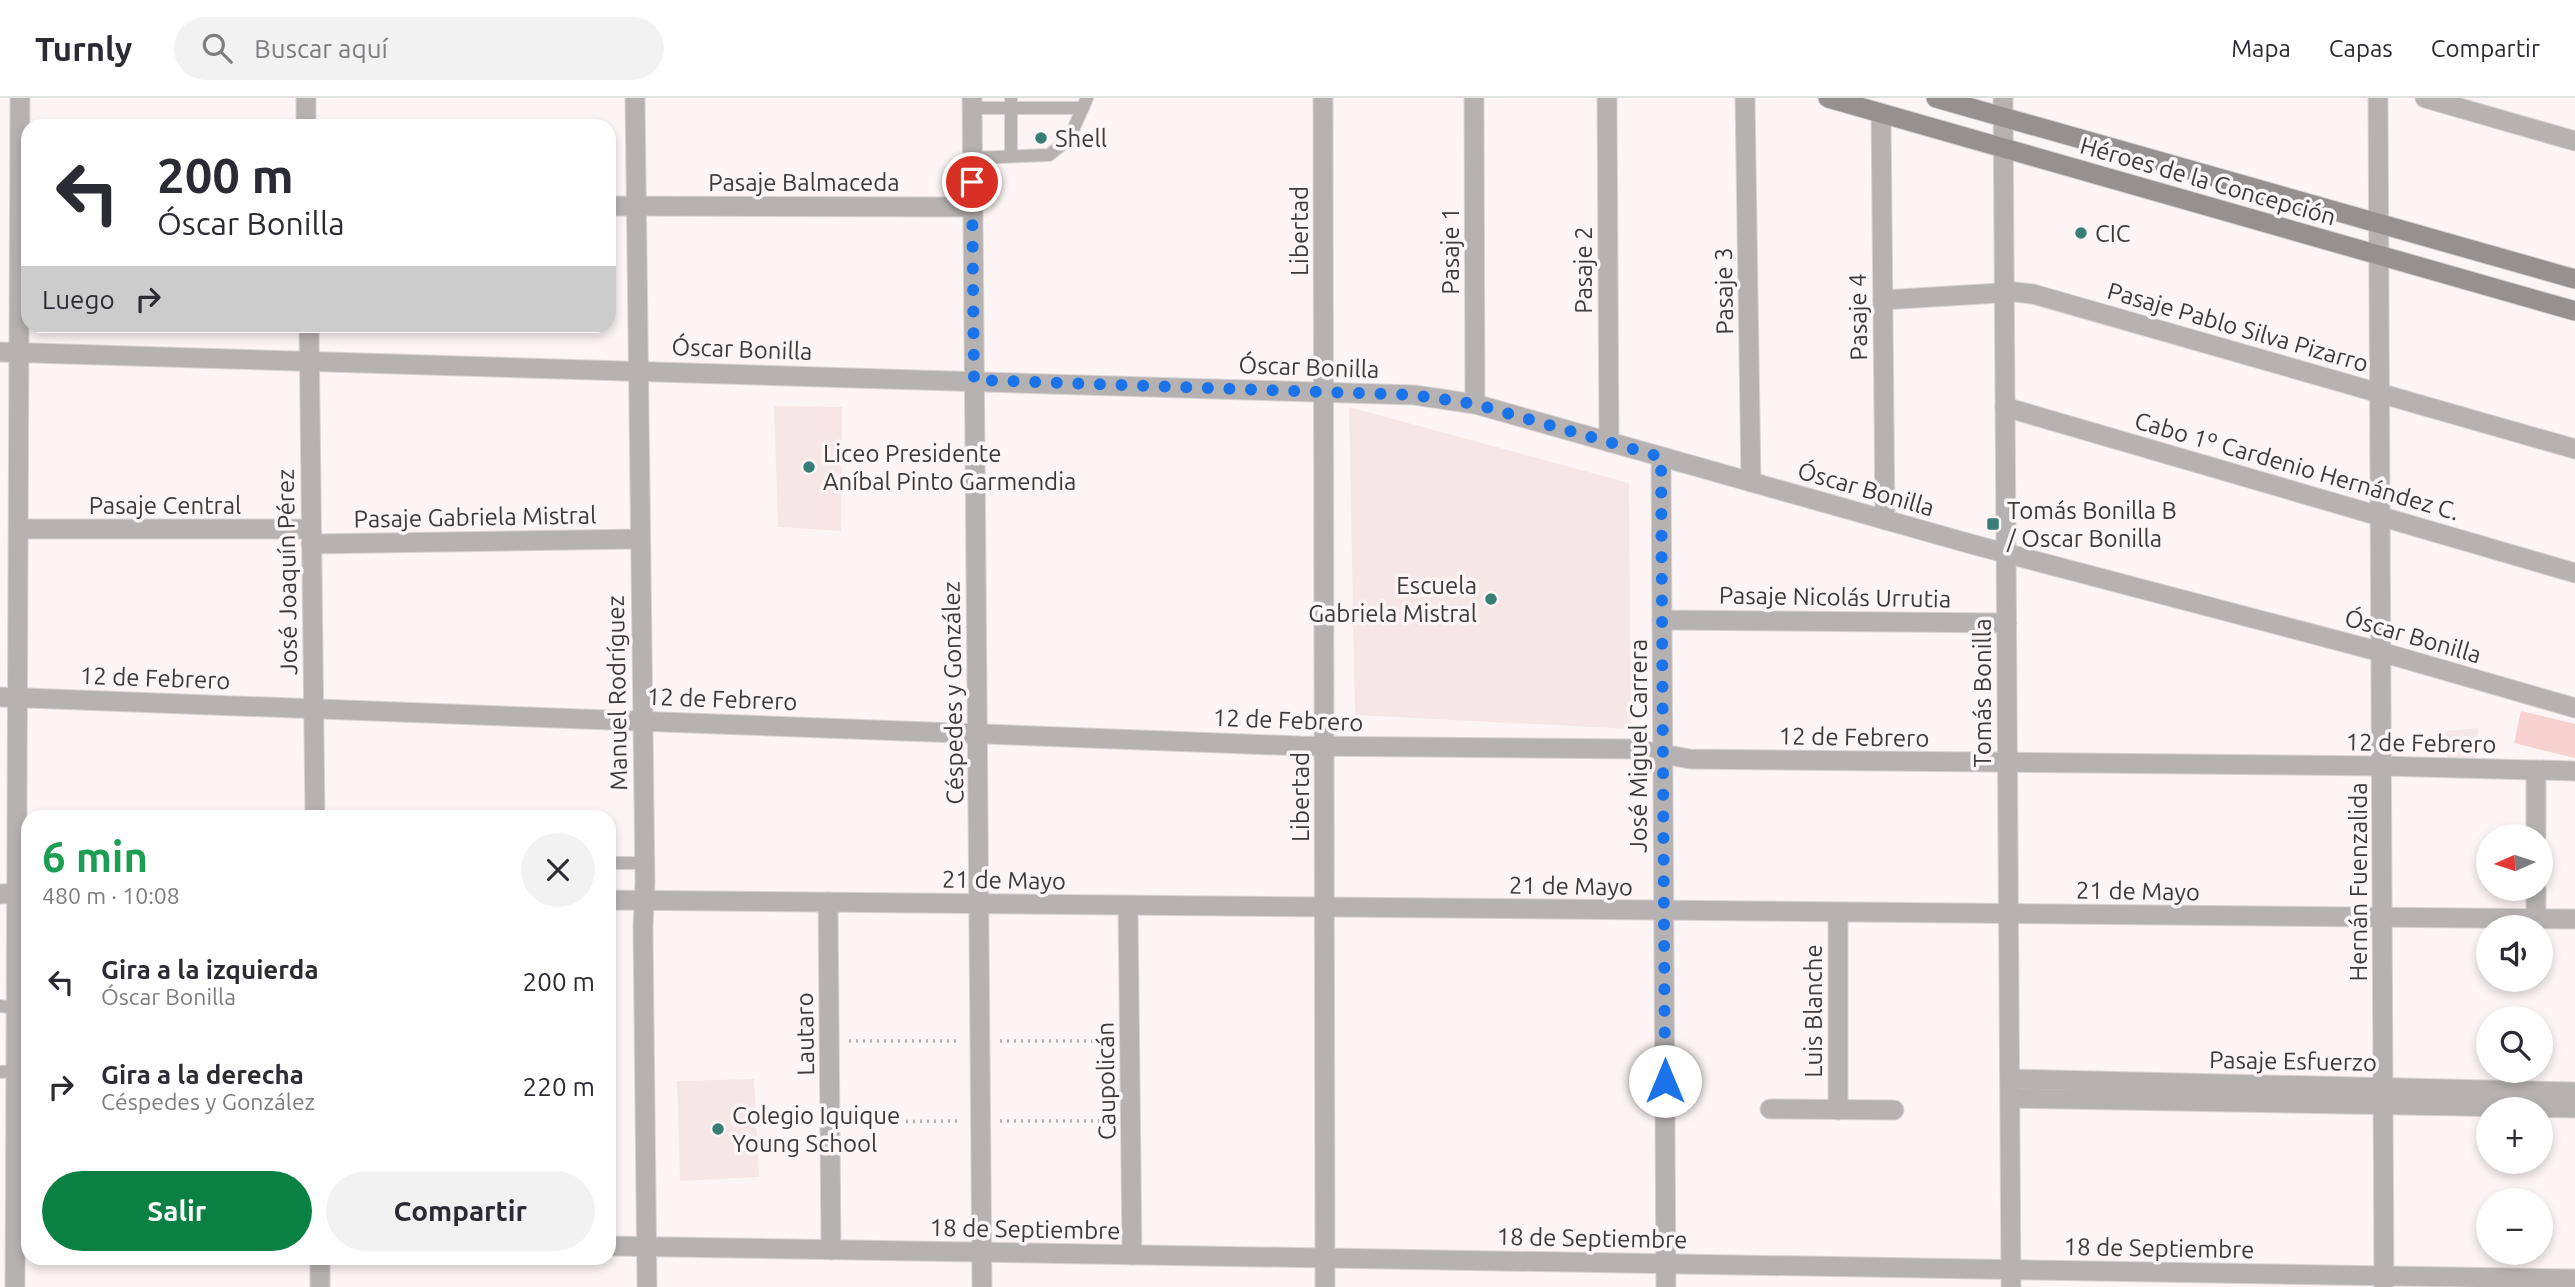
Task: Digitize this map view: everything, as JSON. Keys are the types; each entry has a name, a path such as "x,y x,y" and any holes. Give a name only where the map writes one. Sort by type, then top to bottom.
{"main road":[{"name":"Héroes de la Concepción","path":"1828,98 2575,311"},
{"name":"Héroes de la Concepción","path":"1936,98 2003,108 2379,224 2575,279"}],"street":[{"path":"15,1287 8,1072 8,1007 15,893 9,697 19,529 10,352 20,98"},
{"path":"306,98 306,119"},
{"name":"Manuel Rodríguez","path":"635,98 647,1287"},
{"name":"Libertad","path":"1323,98 1325,1287"},
{"name":"Pasaje 1","path":"1474,98 1475,404"},
{"name":"Pasaje 2","path":"1607,98 1609,442"},
{"name":"Pasaje 3","path":"1745,98 1752,482"},
{"name":"Hernán Fuenzalida","path":"2378,98 2384,1281"},
{"path":"2425,98 2575,141"},
{"name":"Céspedes y González","path":"972,103 982,1287"},
{"name":"Tomás Bonilla","path":"2003,108 2011,1278"},
{"name":"Pasaje 4","path":"1881,113 1885,520"},
{"name":"Pasaje Balmaceda","path":"616,206 972,207"},
{"name":"Pasaje Pablo Silva Pizarro","path":"1883,300 2004,293 2033,294 2575,449"},
{"name":"José Joaquín Pérez","path":"309,333 314,810"},
{"name":"Óscar Bonilla","path":"10,352 1414,395 1475,404 1885,520 2381,652 2575,708"},
{"name":"Cabo 1º Cardenio Hernández C.","path":"2005,407 2575,573"},
{"name":"José Miguel Carrera","path":"1661,457 1666,1287"},
{"name":"Pasaje Central","path":"19,529 311,537"},
{"name":"Pasaje Gabriela Mistral","path":"311,537 639,539"},
{"name":"Pasaje Nicolás Urrutia","path":"1662,620 2007,623"},
{"name":"12 de Febrero","path":"9,697 1325,746 1635,749 1690,759 2381,766 2575,771"},
{"path":"2536,770 2536,824"},
{"name":"21 de Mayo","path":"616,900 2476,919"},
{"name":"Lautaro","path":"828,902 831,1250"},
{"name":"Caupolicán","path":"1129,906 1132,1255"},
{"name":"Luis Blanche","path":"1838,913 1838,1110"},
{"name":"21 de Mayo","path":"2553,919 2575,919"},
{"name":"Pasaje Esfuerzo","path":"2010,1088 2383,1096 2575,1108"},
{"name":"Pasaje Esfuerzo","path":"2383,1096 2575,1092"},
{"name":"Luis Blanche","path":"1770,1109 1894,1110"},
{"name":"18 de Septiembre","path":"616,1246 1666,1264 2011,1278 2384,1281 2575,1279"},
{"path":"320,1265 320,1287"}],"lane":[{"path":"1011,102 1011,156"},
{"path":"972,103 1085,103 1069,139 1049,155 972,158"},
{"path":"616,863 644,863"}],"path":[{"path":"830,1041 947,1041"},
{"path":"1013,1041 1130,1041"},
{"path":"1011,1121 1130,1121"},
{"path":"830,1122 947,1122"}],"shaded area":[{"name":"Liceo Presidente Aníbal Pinto Garmendia","path":"774,406 842,407 841,531 778,527"},
{"name":"Escuela Gabriela Mistral","path":"1349,407 1629,483 1631,729 1355,715"},
{"path":"2521,711 2575,724 2575,758 2514,743"},
{"path":"2478,728 2476,760 2447,758 2445,731"},
{"name":"Colegio Iquique Young School","path":"754,1079 759,1177 680,1181 677,1081"}],"place":[{"name":"Shell","path":"1041,138"},
{"name":"CIC","path":"2081,233"},
{"name":"Liceo Presidente Aníbal Pinto Garmendia","path":"809,467"},
{"name":"Tomás Bonilla B / Oscar Bonilla","path":"1993,524"},
{"name":"Escuela Gabriela Mistral","path":"1491,599"},
{"name":"Colegio Iquique Young School","path":"718,1129"}],"route":[{"path":"972,182 974,380 1444,398 1475,404 1661,457 1665,1081"}]}
